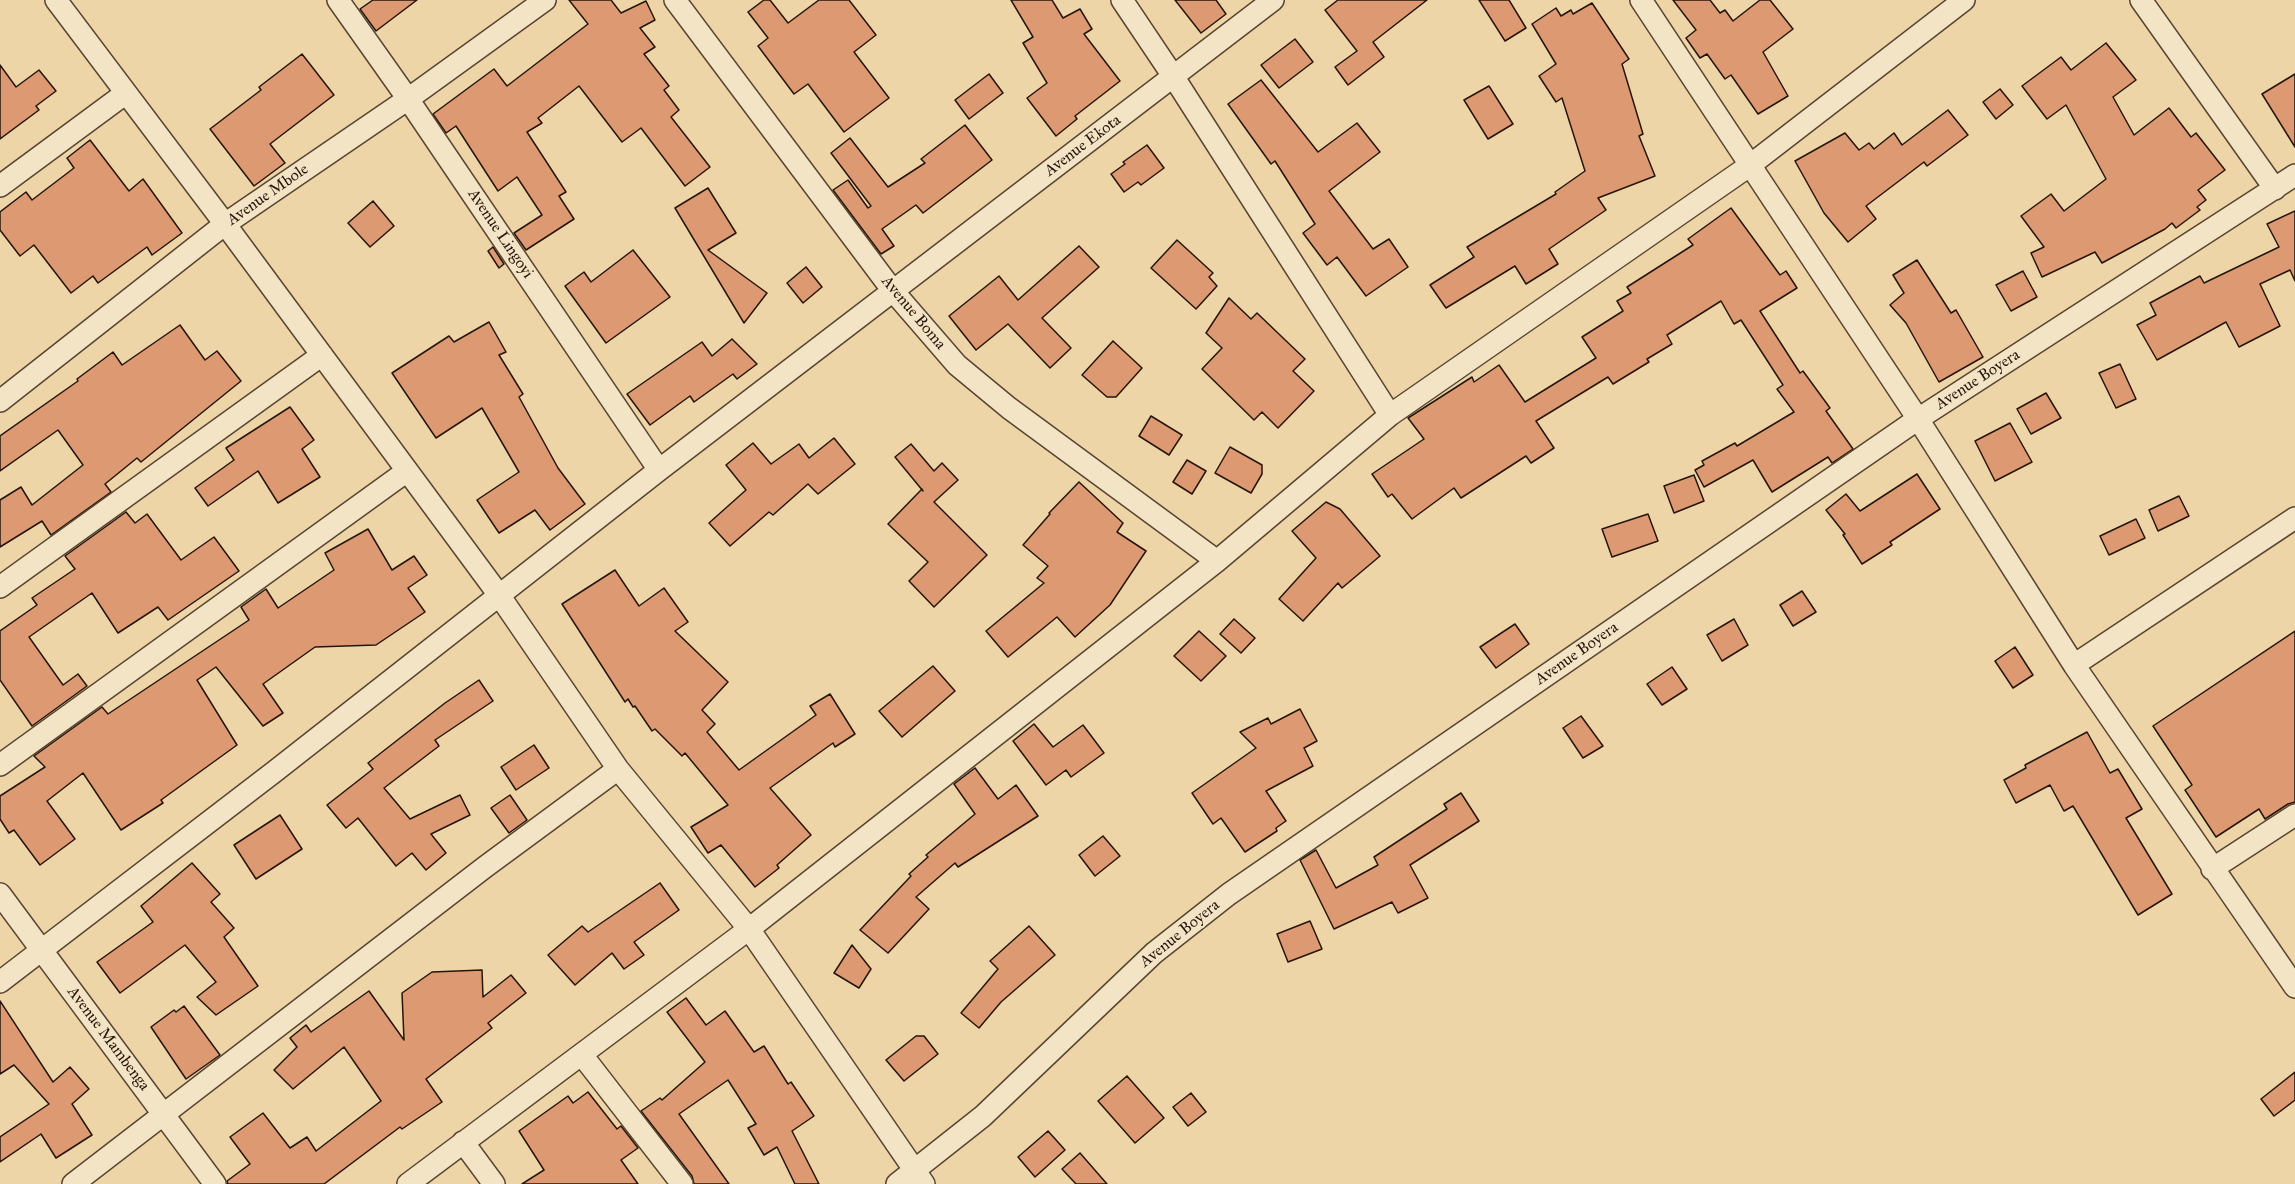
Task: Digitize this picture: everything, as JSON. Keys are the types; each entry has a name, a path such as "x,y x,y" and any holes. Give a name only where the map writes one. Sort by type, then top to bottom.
{"street":[{"path":"57,0 499,595 618,769 749,929 920,1178"},
{"name":"Avenue Lingoyi","path":"338,0 408,99 659,470"},
{"name":"Avenue Mbole","path":"0,401 225,224 408,99 545,0"},
{"name":"Avenue Boma","path":"675,0 893,291 957,365 1009,408 1217,561"},
{"path":"1122,0 1390,415"},
{"name":"Avenue Ekota","path":"0,982 274,772 659,470 1273,0"},
{"path":"1641,0 1918,419 2074,665 2295,987"},
{"path":"408,1184 749,929 1217,561 1390,415 1749,166 1964,0"},
{"path":"2141,0 2275,189"},
{"path":"0,186 126,93"},
{"name":"Avenue Boyera","path":"897,1184 920,1178 1154,953 1229,894 1918,419 2295,175"},
{"path":"0,587 322,355"},
{"path":"0,765 407,471"},
{"path":"2074,665 2295,518"},
{"path":"73,1184 485,867 618,769"},
{"path":"2212,869 2295,815"},
{"name":"Avenue Mambenga","path":"0,894 40,951 215,1184"},
{"path":"582,1055 682,1184"},
{"path":"463,1142 494,1184"}],"building":[{"path":"373,0 417,0 376,31 360,9"},
{"path":"569,0 611,0 621,13 646,1 655,20 640,28 655,47 644,54 669,86 664,90 679,110 671,117 710,167 685,186 641,128 622,142 579,86 538,118 542,123 527,132 566,192 559,196 574,219 526,250 514,233 542,215 517,177 498,191 456,126 446,133 433,114 494,69 507,86 588,24"},
{"path":"764,0 770,0 788,23 819,0 849,0 876,35 854,52 889,98 844,132 808,84 794,94 758,46 768,38 748,12"},
{"path":"1011,0 1052,0 1063,18 1080,9 1092,29 1084,34 1120,81 1075,116 1077,119 1056,136 1027,98 1047,83 1023,43 1033,37"},
{"path":"1175,0 1216,0 1226,14 1201,33"},
{"path":"1338,0 1427,0 1373,42 1384,57 1348,85 1335,67 1357,51 1325,10"},
{"path":"1479,0 1509,0 1526,28 1505,41"},
{"path":"1673,0 1710,0 1720,13 1725,10 1733,21 1760,0 1770,0 1793,29 1763,52 1788,96 1758,114 1731,75 1725,79 1707,54 1700,58 1686,38 1696,30"},
{"path":"1592,3 1629,59 1622,64 1643,134 1639,136 1655,176 1598,198 1606,210 1549,249 1558,264 1526,284 1515,266 1446,308 1430,285 1474,257 1467,247 1556,194 1555,192 1585,171 1562,98 1556,102 1539,76 1556,64 1532,24 1556,8 1561,16 1571,10 1573,14"},
{"path":"1295,39 1313,62 1279,88 1261,65"},
{"path":"2106,43 2136,80 2113,97 2134,135 2169,108 2191,137 2196,133 2225,170 2198,190 2206,200 2197,207 2200,210 2176,228 2172,223 2102,263 2095,252 2042,277 2031,253 2044,247 2021,216 2051,194 2064,211 2106,179 2066,105 2047,119 2022,86 2061,57 2071,70"},
{"path":"302,54 334,95 270,144 285,163 254,186 210,129 261,90 259,87"},
{"path":"0,65 16,87 39,70 56,91 36,106 39,110 0,139"},
{"path":"989,74 1003,93 969,119 955,100"},
{"path":"2295,74 2295,147 2262,94"},
{"path":"1261,80 1318,152 1357,123 1380,152 1329,191 1373,249 1389,239 1408,267 1366,296 1337,257 1327,265 1303,233 1315,224 1275,161 1271,164 1228,104"},
{"path":"1489,86 1513,124 1488,139 1464,100"},
{"path":"2000,89 2013,105 1996,119 1983,102"},
{"path":"1948,110 1968,135 1927,166 1924,162 1866,206 1876,219 1848,242 1824,213 1795,161 1845,133 1859,150 1869,143 1874,149 1894,133 1902,145"},
{"path":"965,125 992,160 923,213 916,205 882,229 894,246 881,254 833,190 848,180 868,208 871,206 831,153 850,138 888,187 925,163 921,159"},
{"path":"90,140 129,191 143,179 182,233 152,255 147,247 98,283 93,276 71,293 34,245 20,256 0,230 0,212 26,192 32,200 74,168 67,158"},
{"path":"1147,145 1164,168 1141,185 1138,182 1124,192 1111,174 1125,164 1123,162"},
{"path":"708,188 736,233 708,250 767,293 744,323 675,208"},
{"path":"373,201 394,226 370,247 348,223"},
{"path":"1731,208 1780,275 1786,271 1797,288 1760,311 1800,373 1803,371 1830,408 1826,411 1853,449 1832,463 1828,457 1772,492 1753,460 1704,487 1695,470 1704,465 1702,461 1735,443 1737,446 1794,412 1777,389 1783,385 1741,320 1734,324 1721,301 1667,335 1672,344 1647,359 1649,362 1613,384 1608,377 1536,421 1554,448 1531,463 1526,456 1461,498 1454,488 1412,519 1392,494 1388,497 1372,474 1424,439 1408,418 1472,377 1474,382 1499,365 1525,402 1596,358 1582,337 1623,311 1617,301 1631,293 1627,287 1693,245 1688,239"},
{"path":"2295,211 2295,281 2290,270 2260,284 2280,326 2239,347 2226,322 2157,360 2137,325 2156,315 2150,303 2200,276 2204,283 2279,247 2267,224"},
{"path":"1177,240 1213,273 1209,277 1217,286 1196,309 1151,268"},
{"path":"1079,246 1099,267 1042,318 1071,348 1050,368 1008,324 976,350 949,316 999,276 1018,300"},
{"path":"493,247 504,264 499,268 488,251"},
{"path":"633,250 670,297 606,343 565,286 584,272 591,282"},
{"path":"1917,260 1951,313 1956,310 1983,357 1939,382 1906,323 1890,305 1904,293 1893,275"},
{"path":"806,267 822,287 803,303 787,283"},
{"path":"2023,271 2037,297 2011,311 1996,285"},
{"path":"1229,298 1251,319 1257,313 1305,359 1293,371 1314,391 1278,428 1262,412 1254,420 1202,369 1222,348 1206,333"},
{"path":"489,322 506,352 499,355 523,394 519,397 558,468 585,504 550,530 535,510 499,533 477,500 519,472 482,408 436,438 392,373 449,336 454,342"},
{"path":"180,325 205,360 217,351 241,381 141,462 137,458 105,484 111,492 51,535 42,521 0,547 0,500 21,487 32,505 83,465 58,430 0,471 0,436 78,381 77,379 113,352 122,365"},
{"path":"732,339 757,364 737,379 733,374 694,402 690,396 650,425 627,394 702,342 712,356"},
{"path":"1113,341 1142,368 1116,397 1107,397 1082,375"},
{"path":"2120,364 2136,399 2116,408 2099,373"},
{"path":"2046,393 2061,418 2031,434 2017,409"},
{"path":"290,407 314,440 302,449 320,477 278,503 258,471 208,506 195,488 234,460 226,448"},
{"path":"1151,416 1182,435 1169,455 1139,436"},
{"path":"2010,423 2032,462 1995,481 1975,441"},
{"path":"834,438 855,464 818,494 808,484 773,515 769,512 730,546 709,523 746,490 726,465 753,443 771,464 799,444 809,458"},
{"path":"911,444 934,471 942,463 958,480 934,502 987,555 934,607 909,581 928,562 888,524 922,489 895,457"},
{"path":"1230,447 1262,465 1262,474 1251,493 1215,473"},
{"path":"1187,460 1206,471 1192,494 1173,482"},
{"path":"1917,474 1940,509 1890,542 1892,545 1862,564 1843,535 1845,534 1826,510 1846,494 1860,511"},
{"path":"1694,475 1704,501 1674,513 1664,486"},
{"path":"1079,482 1123,523 1117,532 1146,551 1110,605 1075,637 1057,617 1008,657 986,631 1044,583 1037,578 1048,566 1023,545 1049,513"},
{"path":"2179,496 2189,516 2158,531 2149,510"},
{"path":"1326,502 1340,509 1380,556 1342,588 1338,583 1303,621 1279,599 1316,558 1292,531"},
{"path":"126,512 135,523 147,514 181,560 214,537 239,571 168,620 158,607 118,633 92,593 29,637 63,685 78,674 87,686 32,726 0,680 0,631 37,605 32,598 75,569 65,556"},
{"path":"1648,514 1658,541 1612,557 1602,529"},
{"path":"2136,519 2145,538 2109,555 2100,536"},
{"path":"368,529 392,570 414,556 427,575 408,588 425,612 376,645 315,647 263,684 283,713 263,726 216,667 197,680 237,745 161,800 163,803 121,830 83,773 47,801 75,839 40,865 14,830 9,833 0,819 0,796 45,767 34,756 102,707 108,714 249,620 241,607 266,589 278,608 334,570 325,553"},
{"path":"615,570 639,606 664,588 688,622 675,631 728,682 702,710 715,724 707,732 739,770 816,715 810,706 830,694 855,734 835,747 833,743 770,788 811,835 777,865 779,868 755,887 721,845 708,853 691,827 728,805 685,753 682,756 655,729 652,731 635,706 633,707 628,699 625,702 562,604"},
{"path":"1802,591 1816,612 1793,626 1780,605"},
{"path":"1234,619 1255,638 1241,653 1220,634"},
{"path":"1734,619 1748,645 1722,661 1707,635"},
{"path":"1515,624 1529,644 1496,668 1480,647"},
{"path":"1199,631 1226,656 1201,681 1174,656"},
{"path":"2295,631 2295,802 2265,819 2259,809 2216,837 2185,790 2192,785 2153,726"},
{"path":"2015,647 2033,675 2013,688 1995,661"},
{"path":"933,666 955,691 902,737 879,711"},
{"path":"1672,667 1687,689 1662,705 1647,684"},
{"path":"479,680 493,701 435,740 439,746 384,788 410,819 460,795 470,815 431,834 446,853 426,870 412,853 396,866 358,818 346,828 327,805 373,769 368,763 445,703"},
{"path":"1300,709 1317,741 1304,748 1313,766 1266,791 1286,821 1276,828 1277,831 1245,852 1221,818 1213,824 1192,793 1256,748 1240,732 1268,718 1271,724"},
{"path":"1581,716 1603,746 1583,758 1563,728"},
{"path":"1034,724 1053,747 1083,725 1104,753 1071,777 1066,770 1046,785 1013,741"},
{"path":"2087,732 2110,773 2118,769 2142,809 2126,818 2172,894 2138,915 2073,806 2064,811 2050,785 2016,803 2004,780 2026,768 2025,765"},
{"path":"534,745 549,768 516,790 501,767"},
{"path":"975,768 998,799 1016,785 1038,816 958,867 955,863 916,897 929,909 888,953 860,930 911,876 909,874 928,857 926,855 975,814 954,784"},
{"path":"1461,793 1479,821 1410,865 1428,898 1398,913 1392,902 1334,929 1300,860 1316,850 1336,888 1378,865 1374,857 1447,809 1444,804"},
{"path":"510,795 527,820 509,833 491,808"},
{"path":"280,815 302,849 256,879 234,845"},
{"path":"1103,836 1120,856 1095,876 1079,855"},
{"path":"192,863 220,894 211,902 234,928 224,937 258,986 216,1015 197,997 216,982 185,945 120,993 97,962 153,922 141,906"},
{"path":"660,883 679,910 634,942 644,955 624,969 612,953 575,985 548,955 582,926 588,932"},
{"path":"1310,921 1322,949 1288,962 1277,934"},
{"path":"1029,926 1055,955 1001,1002 979,1028 961,1013 998,969 990,961"},
{"path":"852,945 871,969 859,988 834,973"},
{"path":"482,970 483,997 511,975 526,993 488,1023 492,1028 426,1079 442,1102 402,1129 400,1127 324,1184 228,1184 227,1181 250,1164 230,1137 263,1113 290,1148 307,1137 316,1151 381,1101 344,1047 293,1089 274,1070 297,1047 290,1038 306,1025 311,1032 369,991 404,1040 402,993 432,972"},
{"path":"686,998 706,1025 725,1011 754,1052 764,1046 788,1084 791,1082 814,1116 792,1131 819,1184 795,1184 777,1147 764,1155 748,1128 756,1124 728,1080 679,1114 729,1184 694,1184 692,1176 641,1111 660,1098 662,1100 705,1062 667,1012"},
{"path":"0,1001 53,1082 70,1067 89,1089 72,1104 92,1135 56,1158 41,1134 0,1162 0,1137 49,1104 14,1065 0,1074"},
{"path":"184,1006 220,1055 186,1079 151,1027 174,1010 176,1012"},
{"path":"916,1036 924,1036 938,1054 904,1081 886,1060"},
{"path":"2295,1072 2295,1100 2274,1116 2261,1099"},
{"path":"1127,1076 1164,1118 1135,1143 1098,1101"},
{"path":"588,1092 617,1129 621,1126 638,1148 621,1160 638,1184 522,1184 544,1170 519,1131 568,1096 573,1103"},
{"path":"1191,1093 1206,1112 1188,1126 1173,1107"},
{"path":"1048,1131 1065,1150 1035,1177 1018,1157"},
{"path":"1080,1153 1107,1184 1076,1184 1062,1169"}]}
